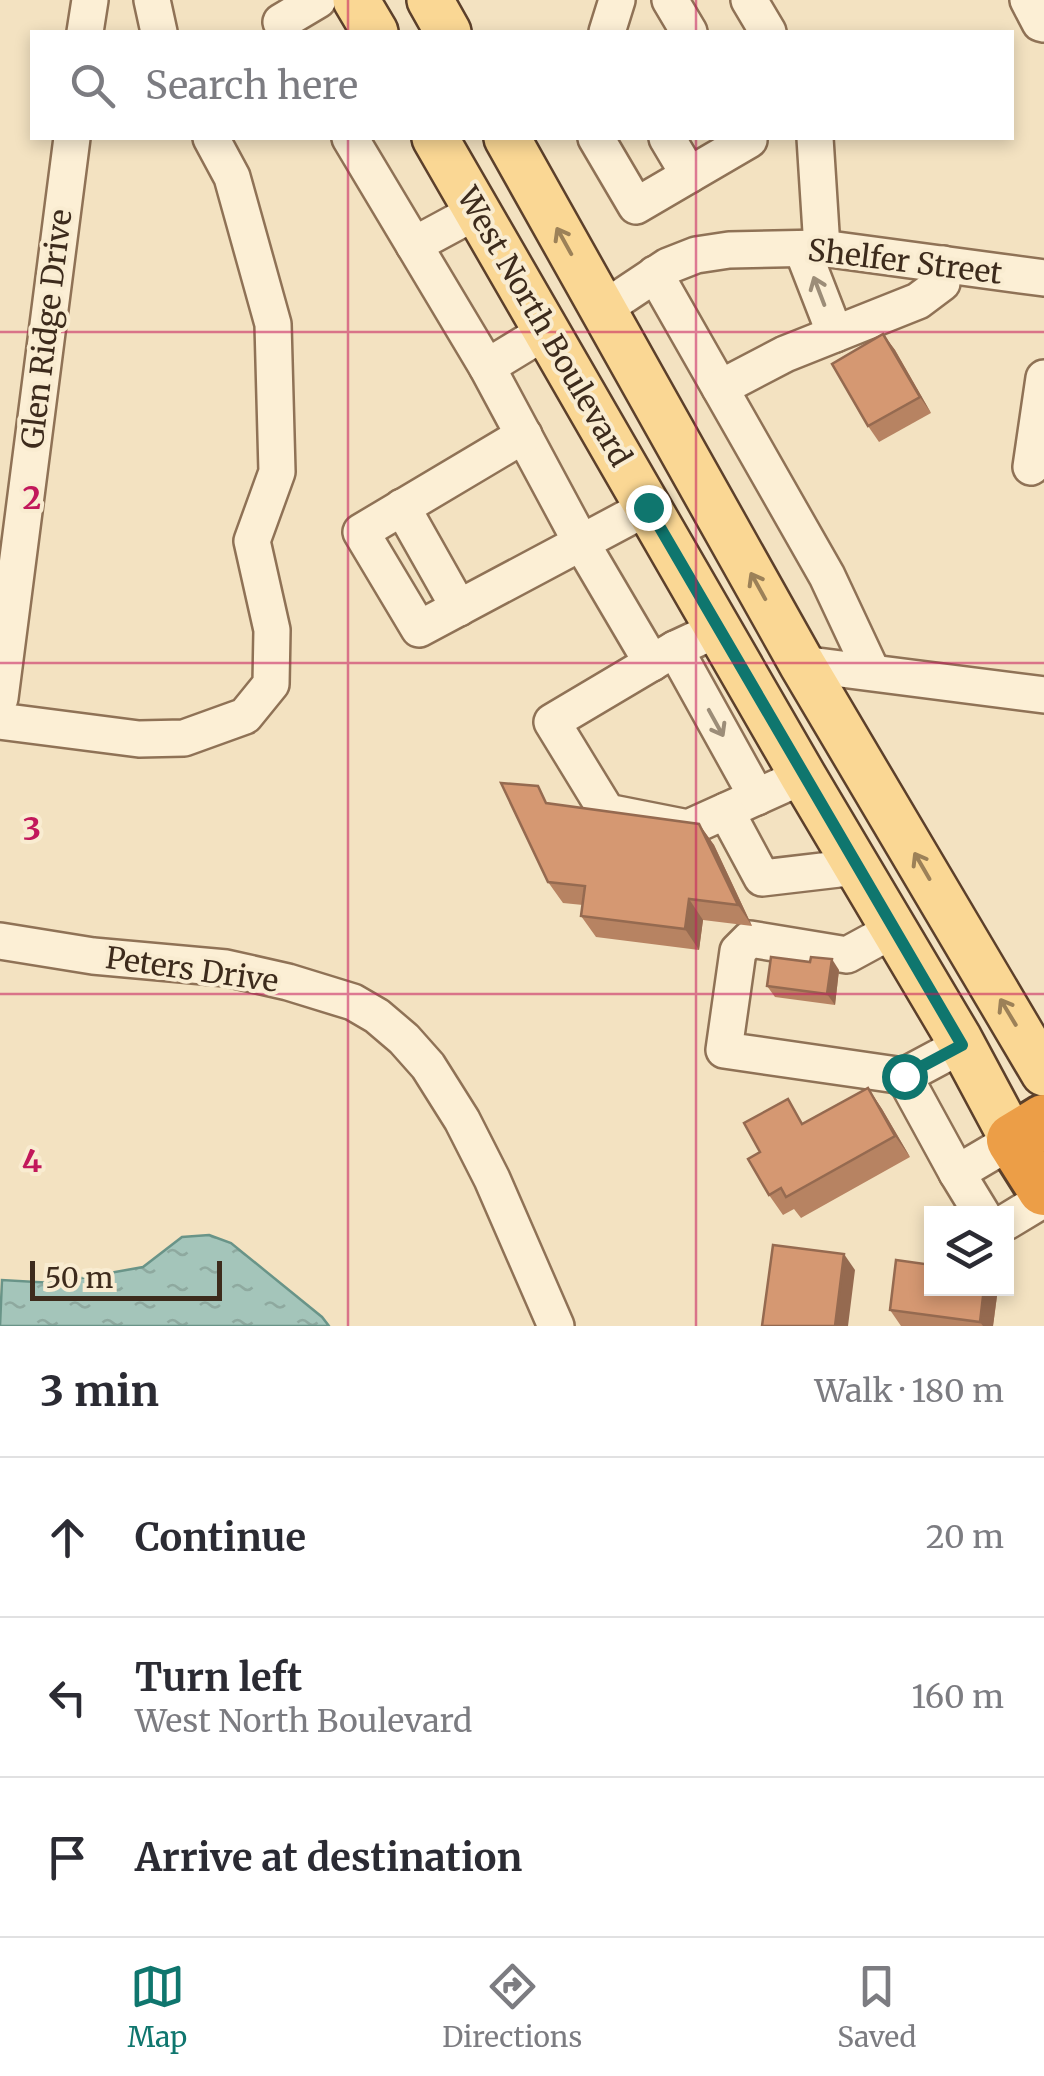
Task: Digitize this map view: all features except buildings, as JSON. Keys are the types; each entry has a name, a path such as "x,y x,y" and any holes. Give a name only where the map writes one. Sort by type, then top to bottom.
{"highway":[{"path":"1028,1130 1044,1189"}],"main road":[{"path":"356,0 374,30"},
{"path":"430,0 447,30"},
{"name":"West North Boulevard","path":"436,140 893,930 962,1045 1028,1130"},
{"name":"West North Boulevard","path":"508,140 802,664 1044,1073"},
{"path":"598,420 634,439 751,640 768,652 802,664"}],"street":[{"path":"86,30 90,0"},
{"path":"152,0 159,30"},
{"path":"279,18 318,0"},
{"path":"608,30 617,0"},
{"path":"670,0 688,30"},
{"path":"749,0 767,30"},
{"path":"1028,0 1044,24"},
{"name":"Glen Ridge Drive","path":"0,698 72,140"},
{"path":"0,721 138,740 184,738 245,716 271,684 272,630 252,542 278,472 273,324 232,177 211,140"},
{"path":"351,140 488,368 582,544 664,656 742,804 762,878 856,867"},
{"path":"597,140 636,206 749,140"},
{"path":"668,140 689,175"},
{"path":"815,140 812,248 835,334"},
{"path":"414,245 477,211"},
{"name":"Shelfer Street","path":"602,310 668,266 730,250 812,248 1044,278"},
{"path":"720,388 785,354 918,301 942,283 943,264"},
{"path":"655,274 828,576 872,672"},
{"path":"488,368 546,331"},
{"path":"1031,467 1044,378"},
{"path":"524,435 361,532 419,630 648,507"},
{"path":"402,507 458,608"},
{"path":"718,628 552,722 607,812 688,828 803,776"},
{"path":"802,664 1044,695"},
{"path":"893,930 848,956 750,939 738,951 724,1050 904,1076 962,1045"},
{"name":"Peters Drive","path":"0,942 93,956 226,968 353,1002 377,1016 404,1038 428,1066 462,1120 556,1326"},
{"path":"904,1076 977,1206"},
{"path":"957,1173 1028,1130"},
{"path":"1014,1217 1044,1199"}],"water":[{"path":"209,1235 231,1243 329,1326 0,1326 2,1280 54,1283 143,1267 182,1237"}],"route":[{"path":"648,507 962,1045 904,1076"}]}
